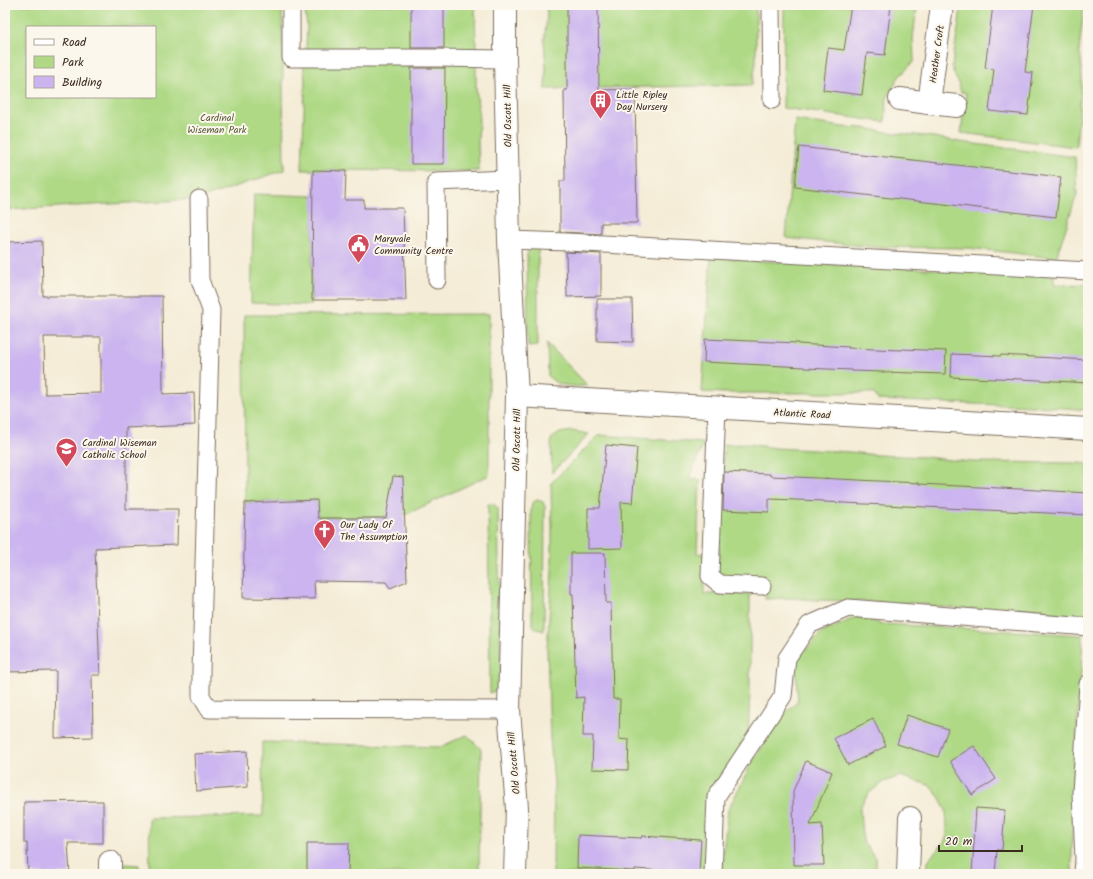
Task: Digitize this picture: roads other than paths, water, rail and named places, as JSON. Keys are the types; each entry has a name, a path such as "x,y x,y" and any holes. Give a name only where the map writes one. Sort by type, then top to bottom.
{"street":[{"name":"Old Oscott Hill","path":"505,5 509,240 517,396 508,710 517,808 515,874"},
{"name":"Heather Croft","path":"929,103 942,5"},
{"path":"900,100 957,106"},
{"name":"Atlantic Road","path":"517,396 1088,429"},
{"path":"908,874 910,818"}],"lane":[{"path":"291,5 292,58 505,59"},
{"path":"771,5 772,100"},
{"path":"437,280 436,182 508,179"},
{"path":"199,199 200,280 211,310 201,696 209,709 508,710"},
{"path":"509,240 1088,270"},
{"path":"717,408 710,576 720,584 762,586"},
{"path":"713,874 716,797 783,696 787,658 809,625 848,608 1088,627"},
{"path":"1083,874 1084,860 1081,793 1088,684"}],"place":[{"name":"Little Ripley Day Nursery","path":"600,120"},
{"name":"Maryvale Community Centre","path":"359,264"},
{"name":"Cardinal Wiseman Catholic School","path":"66,468"},
{"name":"Our Lady Of The Assumption","path":"325,550"}],"park label":[{"name":"Cardinal Wiseman Park","path":"217,122"}]}
